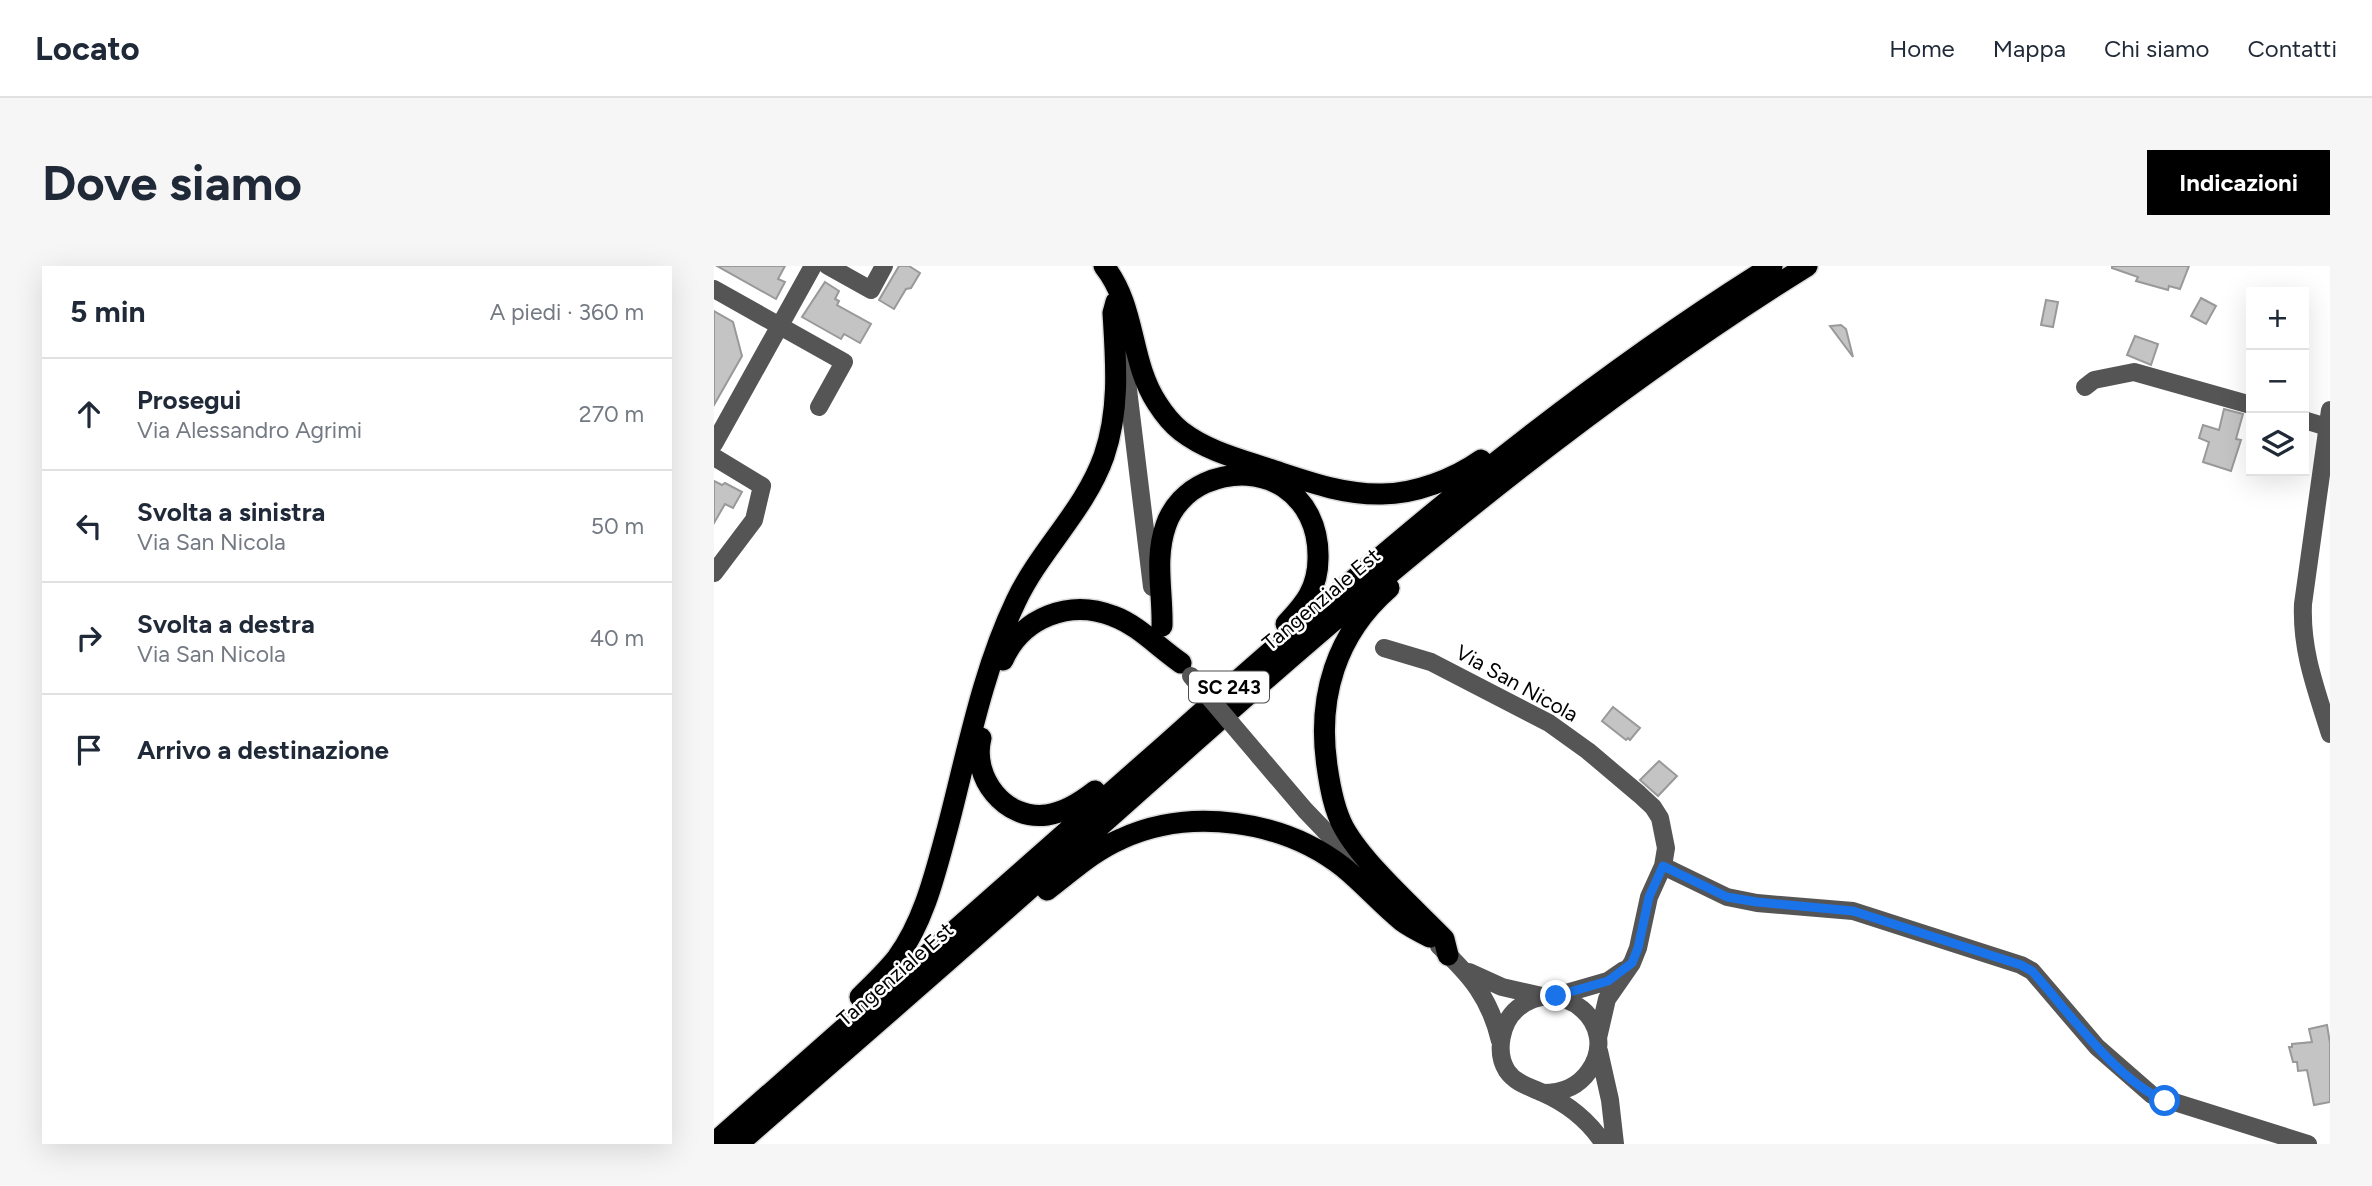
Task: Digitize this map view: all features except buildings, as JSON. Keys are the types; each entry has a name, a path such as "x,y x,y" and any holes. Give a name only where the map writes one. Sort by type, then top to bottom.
{"highway":[{"path":"1104,266 1116,281 1124,298 1139,365 1147,386 1166,416 1181,431 1211,449 1308,482 1366,494 1398,493 1416,488 1464,470 1553,411 1569,406"},
{"name":"Tangenziale Est","path":"714,1143 1234,682 1484,470 1705,309 1772,266"},
{"name":"Tangenziale Est","path":"738,1144 1312,637 1493,487 1604,402 1697,336 1807,266"},
{"path":"765,1099 772,1083 897,958 920,915 936,868 990,670 1009,618 1035,566 1081,501 1104,457 1117,395 1113,313 1116,302"},
{"path":"1162,626 1160,545 1167,522 1179,502 1198,486 1221,476 1242,473 1262,477 1286,487 1303,503 1313,525 1318,547 1318,570 1311,593 1296,613 1241,669 1234,682"},
{"path":"1456,962 1444,939 1378,870 1344,829 1335,807 1328,776 1324,748 1324,715 1329,683 1338,657 1366,613 1378,598 1462,525 1493,487"},
{"path":"1182,729 1162,739 1082,801 1063,812 1044,816 1011,807 996,796 984,780 979,762 980,743 1010,645 1023,630 1040,619 1057,612 1077,610 1113,616 1128,624 1186,669"},
{"path":"970,941 993,931 1096,852 1141,831 1194,822 1247,825 1299,841 1342,867 1404,923 1430,937"}],"street":[{"path":"714,444 813,266"},
{"path":"828,266 871,290 884,266"},
{"path":"1104,266 1116,302 1156,608 1162,626 1186,669 1315,820 1456,962 1486,1000 1508,1072 1528,1088 1543,1093 1586,1120 1604,1144"},
{"path":"714,289 844,362 819,407"},
{"path":"2085,387 2094,380 2134,372 2246,404"},
{"path":"2309,422 2328,429 2303,604 2303,644 2330,734"},
{"path":"714,457 762,486 754,520 714,573"},
{"name":"Via San Nicola","path":"1384,648 1431,662 1549,723 1588,751 1653,807 1660,818 1666,848 1663,866 1649,897 1632,963 1607,999 1593,1065 1583,1079 1570,1088 1543,1093"},
{"path":"1663,866 1727,897 1853,911 2021,965 2032,971 2097,1047 2152,1095 2308,1144"},
{"path":"1456,962 1502,987 1550,996"},
{"path":"1501,1043 1504,1028 1515,1010 1525,1002 1608,981 1632,963"},
{"name":"Via San Nicola","path":"1550,996 1572,1002 1591,1019 1610,1100 1615,1144"}],"route":[{"path":"1556,996 1608,981 1632,963 1649,897 1663,866 1727,897 1743,901 1853,911 2021,965 2032,971 2097,1047 2140,1086 2165,1101"}]}
